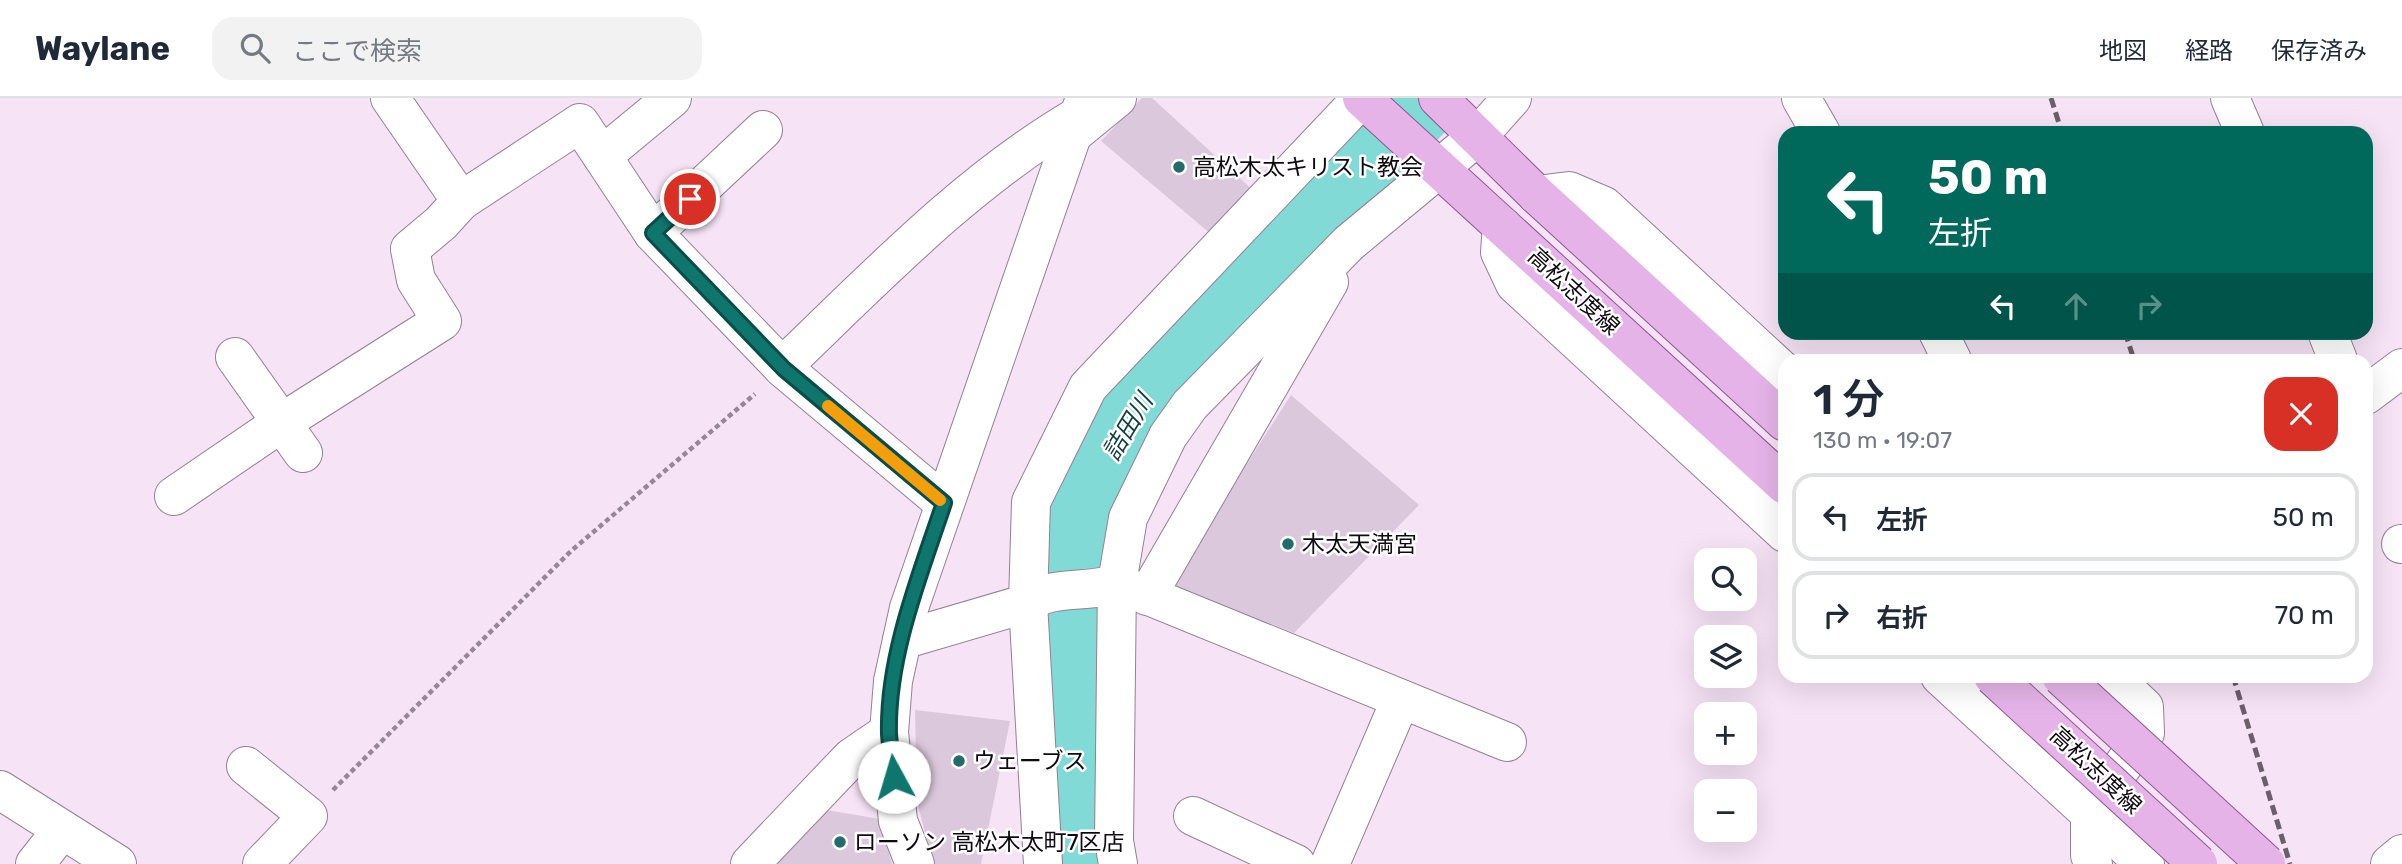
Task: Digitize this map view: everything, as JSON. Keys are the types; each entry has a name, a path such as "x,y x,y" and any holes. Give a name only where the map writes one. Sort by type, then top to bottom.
{"main road":[{"name":"高松志度線","path":"1438,98 1537,195 1778,416"},
{"name":"高松志度線","path":"1367,102 1778,479"},
{"name":"高松志度線","path":"2001,683 2198,864"},
{"name":"高松志度線","path":"2069,683 2266,864"}],"street":[{"path":"390,98 461,201"},
{"path":"602,156 673,98"},
{"path":"783,368 947,210 1056,128 1117,98"},
{"path":"1118,864 1114,841 1128,518 1167,436 1190,405 1349,243 1472,130 1512,98"},
{"path":"1801,98 1817,126"},
{"path":"2230,98 2242,126"},
{"path":"1044,864 1031,502 1088,387 1367,102"},
{"path":"174,496 292,438 442,321 416,280 410,249 441,223 461,201 586,111 602,156 653,233 783,368 944,503"},
{"path":"915,864 898,821 889,732 893,681 909,608 1080,116"},
{"path":"653,233 763,130"},
{"path":"1537,195 1569,191 1604,206 1778,367"},
{"path":"1503,226 1500,252 1514,284 1778,527"},
{"path":"1123,589 1312,314 1349,243"},
{"path":"235,357 292,438"},
{"path":"2373,391 2402,368"},
{"path":"902,640 1034,598 1123,589 1507,742"},
{"path":"1948,683 2145,864"},
{"path":"2093,864 2090,855 2090,814 2145,733 2144,707 2118,683"},
{"path":"1330,864 1401,699"},
{"path":"750,864 851,758 889,732"},
{"path":"246,765 308,816 262,864"},
{"path":"0,790 117,864"},
{"path":"1193,816 1296,864"},
{"path":"35,864 62,831"},
{"path":"2390,864 2402,854"}],"path":[{"path":"308,816 571,551 783,368"}],"building":[{"name":"高松木太キリスト教会","path":"1142,98 1152,98 1256,193 1212,235 1101,141"},
{"name":"木太天満宮","path":"1291,395 1419,505 1294,633 1170,583"},
{"name":"ウェーブス","path":"915,710 1010,721 981,864 933,864 917,801"},
{"name":"ローソン 高松木太町7区店","path":"826,810 880,819 892,864 771,864"}],"waterway":[{"name":"詰田川","path":"1079,864 1073,714 1072,579 1078,524 1124,425 1164,371 1242,288 1341,192 1432,98"}],"railway":[{"path":"2051,98 2060,126"},
{"path":"2128,340 2132,354"},
{"path":"2235,683 2290,864"}],"slow traffic":[{"path":"828,406 940,500"}],"place":[{"name":"高松木太キリスト教会","path":"1179,167"},
{"name":"木太天満宮","path":"1288,544"},
{"name":"ウェーブス","path":"959,761"},
{"name":"ローソン 高松木太町7区店","path":"840,842"}],"route":[{"path":"690,199 653,233 784,369 944,503 909,608 893,681 889,732 894,777"}]}
